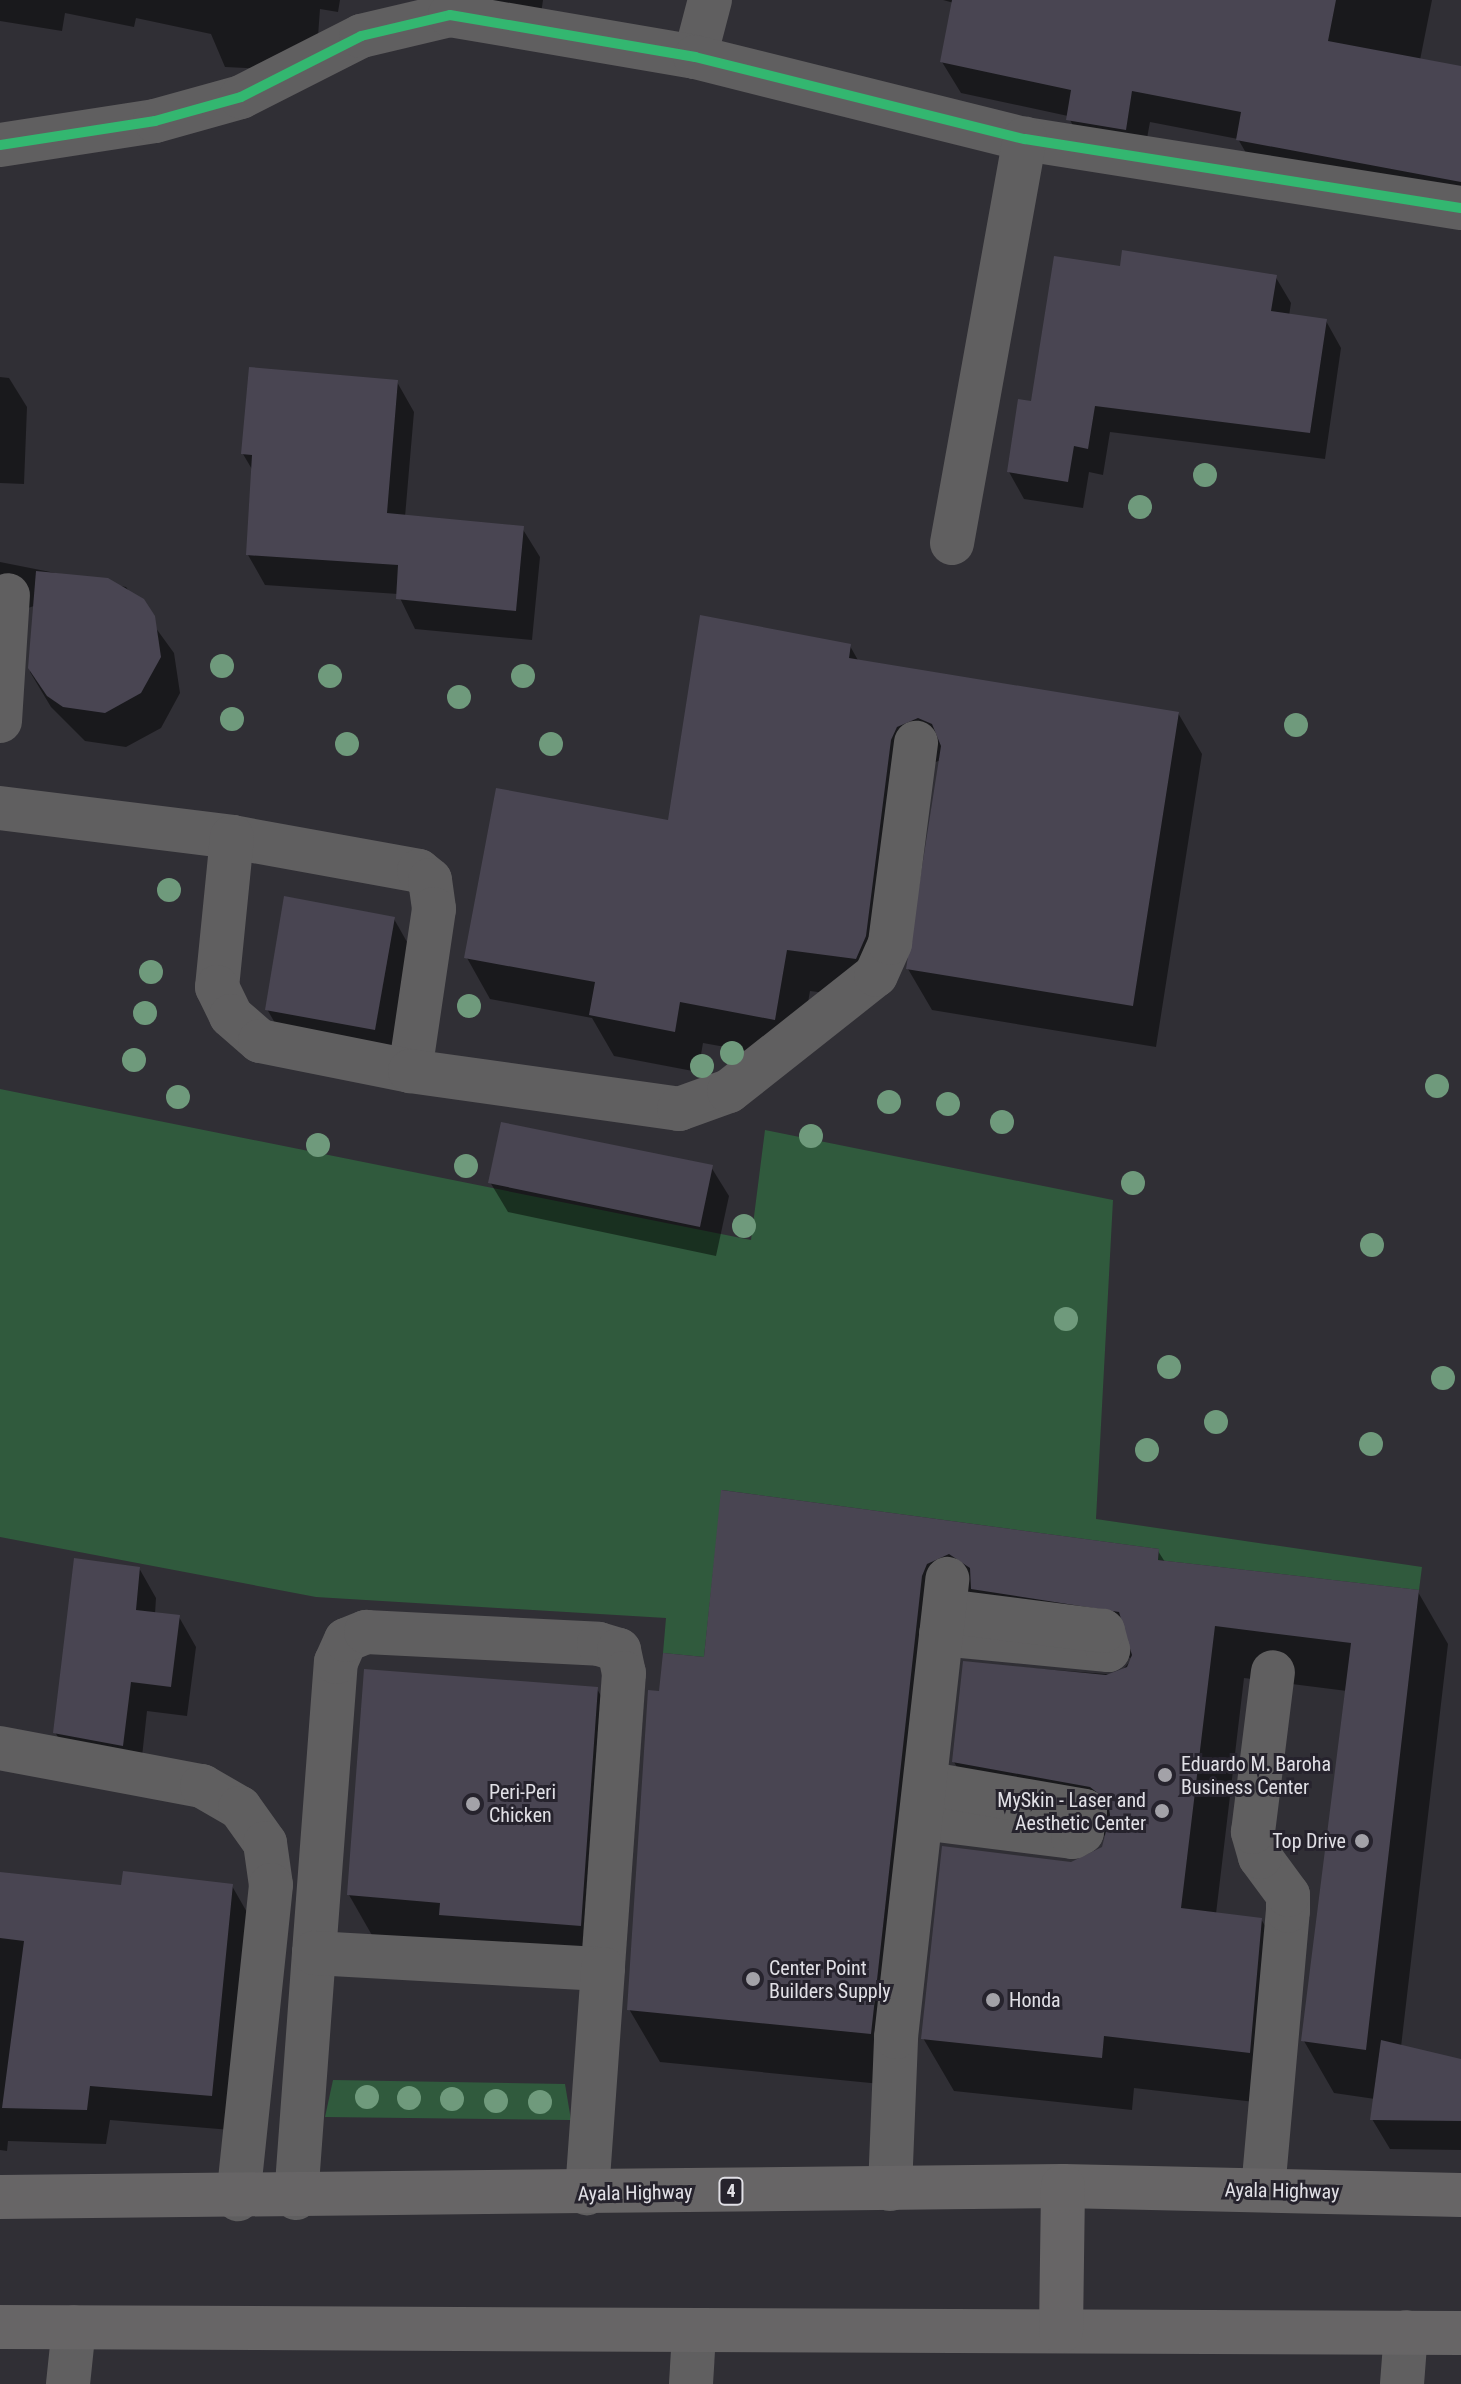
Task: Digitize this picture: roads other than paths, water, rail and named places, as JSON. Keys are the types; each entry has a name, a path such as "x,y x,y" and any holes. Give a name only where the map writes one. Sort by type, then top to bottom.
{"highway":[{"name":"Ayala Highway","path":"0,2197 238,2199 1063,2186 1461,2195"},
{"path":"1061,2331 1063,2186"},
{"path":"0,2327 694,2333 1461,2333"}],"street":[{"path":"695,57 710,0"},
{"path":"0,145 155,121 241,97 361,36 450,15 695,57 1025,139 1461,208"},
{"path":"952,543 1025,139"},
{"path":"0,721 8,595"},
{"path":"232,837 216,972 231,1016 278,1048 410,1071 679,1109 729,1091 852,1000 884,961 916,743"},
{"path":"0,808 232,837 404,865 430,880 434,909 410,1071"},
{"path":"890,2189 896,2037 944,1608"},
{"path":"296,2198 336,1662 346,1640 366,1632 599,1644 619,1650 624,1673 587,2193"},
{"path":"1263,2190 1288,1911 1288,1895 1260,1857 1253,1832 1273,1672"},
{"path":"0,1748 202,1786 240,1808 265,1843 271,1885 238,2199"},
{"path":"314,1953 603,1969"},
{"path":"68,2384 74,2327"},
{"path":"1402,2384 1406,2332"},
{"path":"691,2384 694,2333"}],"place":[{"name":"Eduardo M. Baroha Business Center","path":"1165,1775"},
{"name":"Peri-Peri Chicken","path":"473,1804"},
{"name":"MySkin - Laser and Aesthetic Center","path":"1162,1811"},
{"name":"Top Drive","path":"1362,1841"},
{"name":"Center Point Builders Supply","path":"753,1979"},
{"name":"Honda","path":"993,2000"}]}
